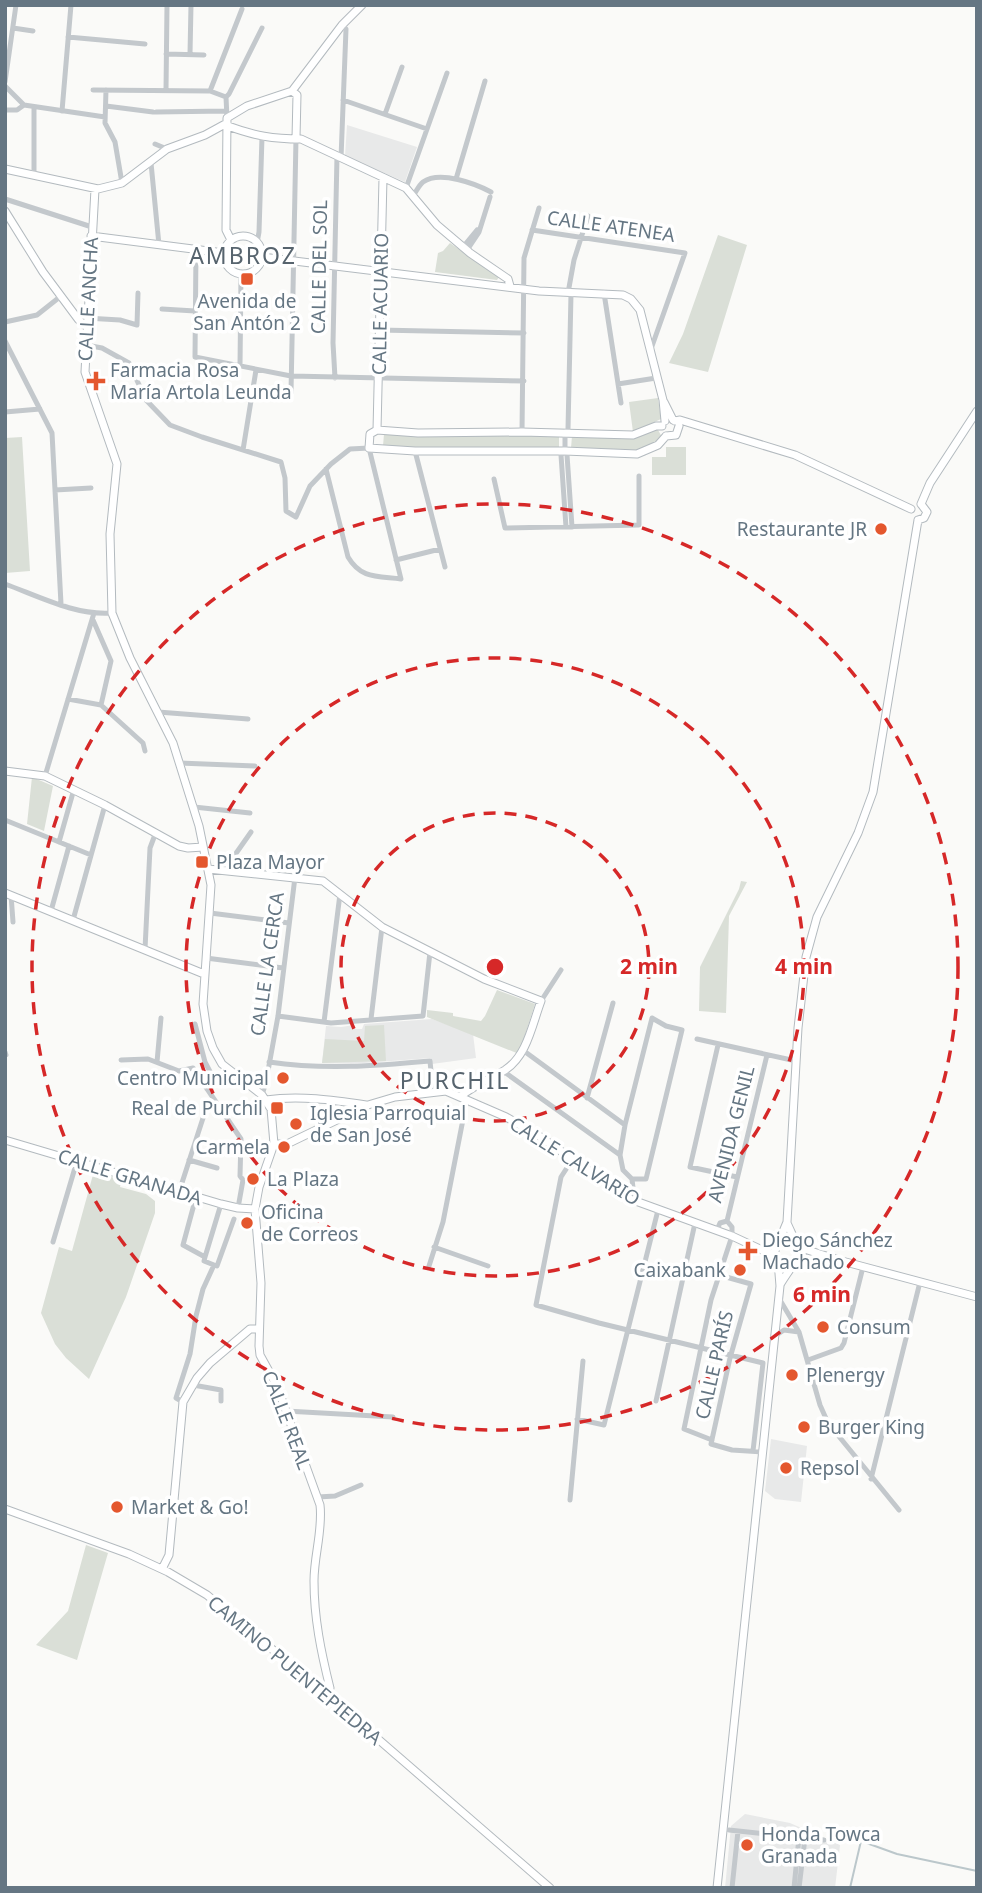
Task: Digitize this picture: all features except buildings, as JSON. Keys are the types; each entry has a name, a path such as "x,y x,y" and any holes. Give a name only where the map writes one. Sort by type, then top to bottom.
{"street":[{"path":"16,5 5,84 24,106"},
{"path":"62,111 71,5"},
{"path":"166,90 167,5"},
{"path":"190,54 191,5"},
{"path":"5,169 94,189 122,183 167,149 205,135 247,106 292,91 342,25 362,5"},
{"path":"210,91 242,9"},
{"name":"CALLE DEL SOL","path":"335,378 332,343 334,266 346,29 342,25"},
{"path":"13,28 33,31"},
{"path":"231,240 226,230 226,97 262,28"},
{"path":"68,37 145,44"},
{"path":"166,54 204,55"},
{"path":"385,114 402,67"},
{"path":"406,188 447,73"},
{"path":"456,179 485,81"},
{"path":"93,90 210,91 226,97"},
{"path":"106,90 105,117 115,142 122,183"},
{"path":"291,393 297,95 292,91"},
{"path":"343,100 427,129"},
{"path":"5,110 17,110 24,106 105,117"},
{"path":"106,106 227,119 262,137 301,139 406,188 437,225 465,249 508,279 510,286"},
{"path":"34,107 34,175"},
{"path":"257,243 260,232 262,137"},
{"path":"155,144 167,149"},
{"path":"151,163 159,245"},
{"name":"CALLE ACUARIO","path":"380,449 378,378 383,178"},
{"path":"412,196 424,181 437,178 475,183 491,194 480,229 465,249"},
{"name":"CALLE ANCHA","path":"94,189 85,372 117,464 110,534 112,613"},
{"path":"5,199 92,227"},
{"path":"522,432 524,258 539,208"},
{"path":"5,211 36,262 76,315 86,321 120,320 137,325 138,293"},
{"path":"569,527 565,433 568,429 569,293 580,237 588,216"},
{"name":"CALLE ATENEA","path":"532,230 685,253 651,349"},
{"path":"91,236 224,253"},
{"path":"242,236 252,238 257,243 262,257 256,269 241,274 228,268 224,253 231,240 242,236"},
{"path":"196,249 195,358 291,376 523,381"},
{"path":"86,345 103,348 129,363 146,400 170,425 202,438 281,462 285,478 286,511 296,517 310,486 350,449 637,454 658,444 666,436 676,435 656,378 651,349 636,304 623,295 569,293 262,257"},
{"path":"240,366 241,274"},
{"path":"604,293 621,403"},
{"path":"5,322 37,316 61,296"},
{"path":"162,309 195,311"},
{"path":"379,330 524,333"},
{"path":"5,341 52,433 61,604"},
{"path":"243,450 256,370"},
{"path":"618,384 656,378"},
{"path":"5,412 40,409"},
{"path":"921,504 930,483 977,411"},
{"path":"666,436 662,432 671,423"},
{"path":"326,469 348,556 355,569 363,574 401,579 369,448 370,434 379,430 418,433 633,435 656,425 688,423 795,455 911,509"},
{"path":"415,451 444,567"},
{"path":"494,480 505,528 569,527 639,525 639,476"},
{"path":"55,490 90,488"},
{"path":"911,509 917,503 921,504"},
{"path":"918,520 924,518 927,512 921,504"},
{"path":"911,509 912,516 918,520"},
{"path":"780,1286 776,1259 787,1222 801,985 812,934 827,893 862,823 877,775 918,520"},
{"path":"396,560 440,549"},
{"path":"5,584 61,604 92,619 111,662 101,705"},
{"path":"92,619 112,613 179,763 194,807 211,886 203,1004 213,1048 222,1064 264,1098 271,1109 274,1144"},
{"path":"46,776 92,619"},
{"path":"68,699 101,705 143,743 145,751"},
{"path":"158,712 248,719"},
{"path":"179,763 255,766"},
{"path":"5,771 46,776 179,846 203,846"},
{"path":"60,842 74,789"},
{"path":"73,920 105,805"},
{"path":"194,807 250,813"},
{"path":"5,820 91,855"},
{"path":"145,949 150,848 156,832"},
{"path":"225,869 251,832"},
{"path":"51,911 69,846"},
{"path":"208,869 323,881 382,927 484,979 541,1002"},
{"name":"CALLE LA CERCA","path":"264,1098 278,1016 295,877"},
{"path":"8,894 204,974"},
{"path":"8,894 13,922"},
{"path":"324,1022 340,894"},
{"path":"210,913 289,923"},
{"path":"371,1019 382,927"},
{"path":"278,1016 324,1022 423,1016 430,952"},
{"path":"206,958 283,968"},
{"path":"429,1266 443,1222 464,1097 475,1084 503,1071 524,1051 541,1002 561,970"},
{"path":"587,1098 613,1003"},
{"path":"157,1062 161,1018"},
{"path":"630,1199 632,1179 623,1170 620,1155 652,1018 666,1026 682,1030 646,1179 632,1179"},
{"path":"195,1024 205,1062 216,1083"},
{"path":"697,1038 796,1061"},
{"path":"718,1045 690,1167 737,1177"},
{"path":"204,1051 213,1048"},
{"path":"524,1051 625,1125"},
{"name":"AVENIDA GENIL","path":"727,1221 767,1055"},
{"path":"121,1060 148,1059 179,1071 193,1068 241,1139 240,1176 243,1180 237,1208"},
{"path":"269,1062 306,1067 365,1068 430,1061 433,1092"},
{"path":"503,1071 620,1155"},
{"path":"207,1089 234,1075"},
{"name":"CALLE CALVARIO","path":"274,1144 287,1143 368,1105 395,1097 446,1091 464,1097 539,1136 630,1199 732,1236 790,1265"},
{"path":"264,1098 368,1105"},
{"path":"350,1102 352,1112"},
{"path":"179,1192 204,1115"},
{"name":"CALLE GRANADA","path":"5,1140 221,1204 255,1209"},
{"name":"CALLE REAL","path":"274,1144 259,1187 255,1209 261,1283 260,1355 277,1386 321,1513 314,1578 316,1628 330,1688 326,1694"},
{"path":"189,1160 218,1168"},
{"path":"572,1160 561,1177 536,1305 763,1363 753,1451"},
{"path":"53,1242 77,1161"},
{"path":"196,1197 183,1245 205,1257"},
{"path":"221,1204 204,1261 217,1266 234,1219"},
{"path":"578,1419 604,1425 658,1210"},
{"name":"AVENIDA GENIL","path":"717,1230 720,1223 727,1221"},
{"name":"AVENIDA GENIL","path":"727,1221 732,1227 732,1236"},
{"path":"787,1222 796,1244 798,1259"},
{"path":"656,1401 695,1223"},
{"path":"732,1236 719,1275 684,1429 732,1450 763,1452"},
{"name":"CALLE CALVARIO","path":"758,1247 779,1243 796,1244 842,1261"},
{"path":"434,1247 488,1266"},
{"path":"717,1888 780,1286 790,1265 798,1259 842,1261 977,1297"},
{"path":"183,1402 176,1398 190,1354 196,1316 214,1265"},
{"path":"808,1360 841,1348 844,1343 863,1267"},
{"name":"CALLE PARÍS","path":"712,1442 731,1355 751,1284 719,1275"},
{"path":"871,1479 920,1282"},
{"path":"778,1298 799,1332 820,1405 828,1423 899,1510"},
{"path":"162,1569 169,1555 183,1402 210,1363 250,1329 260,1329"},
{"path":"775,1336 784,1329 799,1332"},
{"path":"570,1500 583,1360"},
{"path":"193,1385 221,1390 221,1401"},
{"path":"286,1411 393,1418"},
{"path":"755,1431 765,1432"},
{"path":"317,1497 335,1496 361,1485"},
{"name":"CAMINO PUENTEPIEDRA","path":"5,1509 162,1569 207,1595 550,1888"},
{"path":"729,1830 824,1840"},
{"path":"732,1888 738,1831"},
{"path":"794,1888 802,1837"},
{"path":"799,1888 802,1837"}],"shaded area":[{"path":"347,125 417,147 405,182 345,156"},
{"path":"718,235 747,245 708,372 669,363 683,334"},
{"path":"450,243 499,277 497,280 435,272 438,253"},
{"path":"658,398 661,419 633,432 629,402"},
{"path":"658,430 662,437 644,449 619,452 571,448 572,436 633,437"},
{"path":"384,434 559,435 559,447 419,449 383,446"},
{"path":"22,437 30,571 5,573 5,438"},
{"path":"666,447 686,447 686,475 652,475 652,457 666,457"},
{"path":"32,777 53,786 44,831 27,824"},
{"path":"741,881 747,882 729,916 726,1013 699,1011 700,967"},
{"path":"497,990 535,1004 519,1054 427,1017 427,1010 453,1013 453,1016 481,1021"},
{"path":"432,1019 473,1034 476,1058 432,1064 431,1058 351,1064 322,1063 326,1026 354,1025 355,1029 362,1029 364,1024"},
{"path":"384,1025 386,1061 322,1063 325,1039 364,1041 365,1026"},
{"path":"94,1171 122,1179 120,1187 146,1194 155,1201 155,1213 126,1297 89,1379 55,1344 41,1313 59,1247 72,1251"},
{"name":"Repsol","path":"771,1439 807,1446 801,1502 775,1499 765,1491"},
{"path":"86,1545 108,1553 77,1660 36,1645 68,1611"},
{"path":"745,1814 790,1823 840,1845 835,1888 725,1888 731,1826"}],"waterway":[{"path":"850,1888 861,1841 897,1854 977,1871"}],"place":[{"name":"Avenida de San Antón 2","path":"247,279"},
{"name":"Farmacia Rosa María Artola Leunda","path":"96,381"},
{"name":"Restaurante JR","path":"881,529"},
{"name":"Plaza Mayor","path":"202,862"},
{"name":"Centro Municipal","path":"283,1078"},
{"name":"Real de Purchil","path":"277,1108"},
{"name":"Iglesia Parroquial de San José","path":"296,1124"},
{"name":"Carmela","path":"284,1147"},
{"name":"La Plaza","path":"253,1179"},
{"name":"Oficina de Correos","path":"247,1223"},
{"name":"Diego Sánchez Machado","path":"748,1251"},
{"name":"Caixabank","path":"740,1270"},
{"name":"Consum","path":"823,1327"},
{"name":"Plenergy","path":"792,1375"},
{"name":"Burger King","path":"804,1427"},
{"name":"Repsol","path":"786,1468"},
{"name":"Market & Go!","path":"117,1507"},
{"name":"Honda Towca Granada","path":"747,1845"}],"district":[{"name":"AMBROZ","path":"243,255"},
{"name":"PURCHIL","path":"455,1080"}]}
